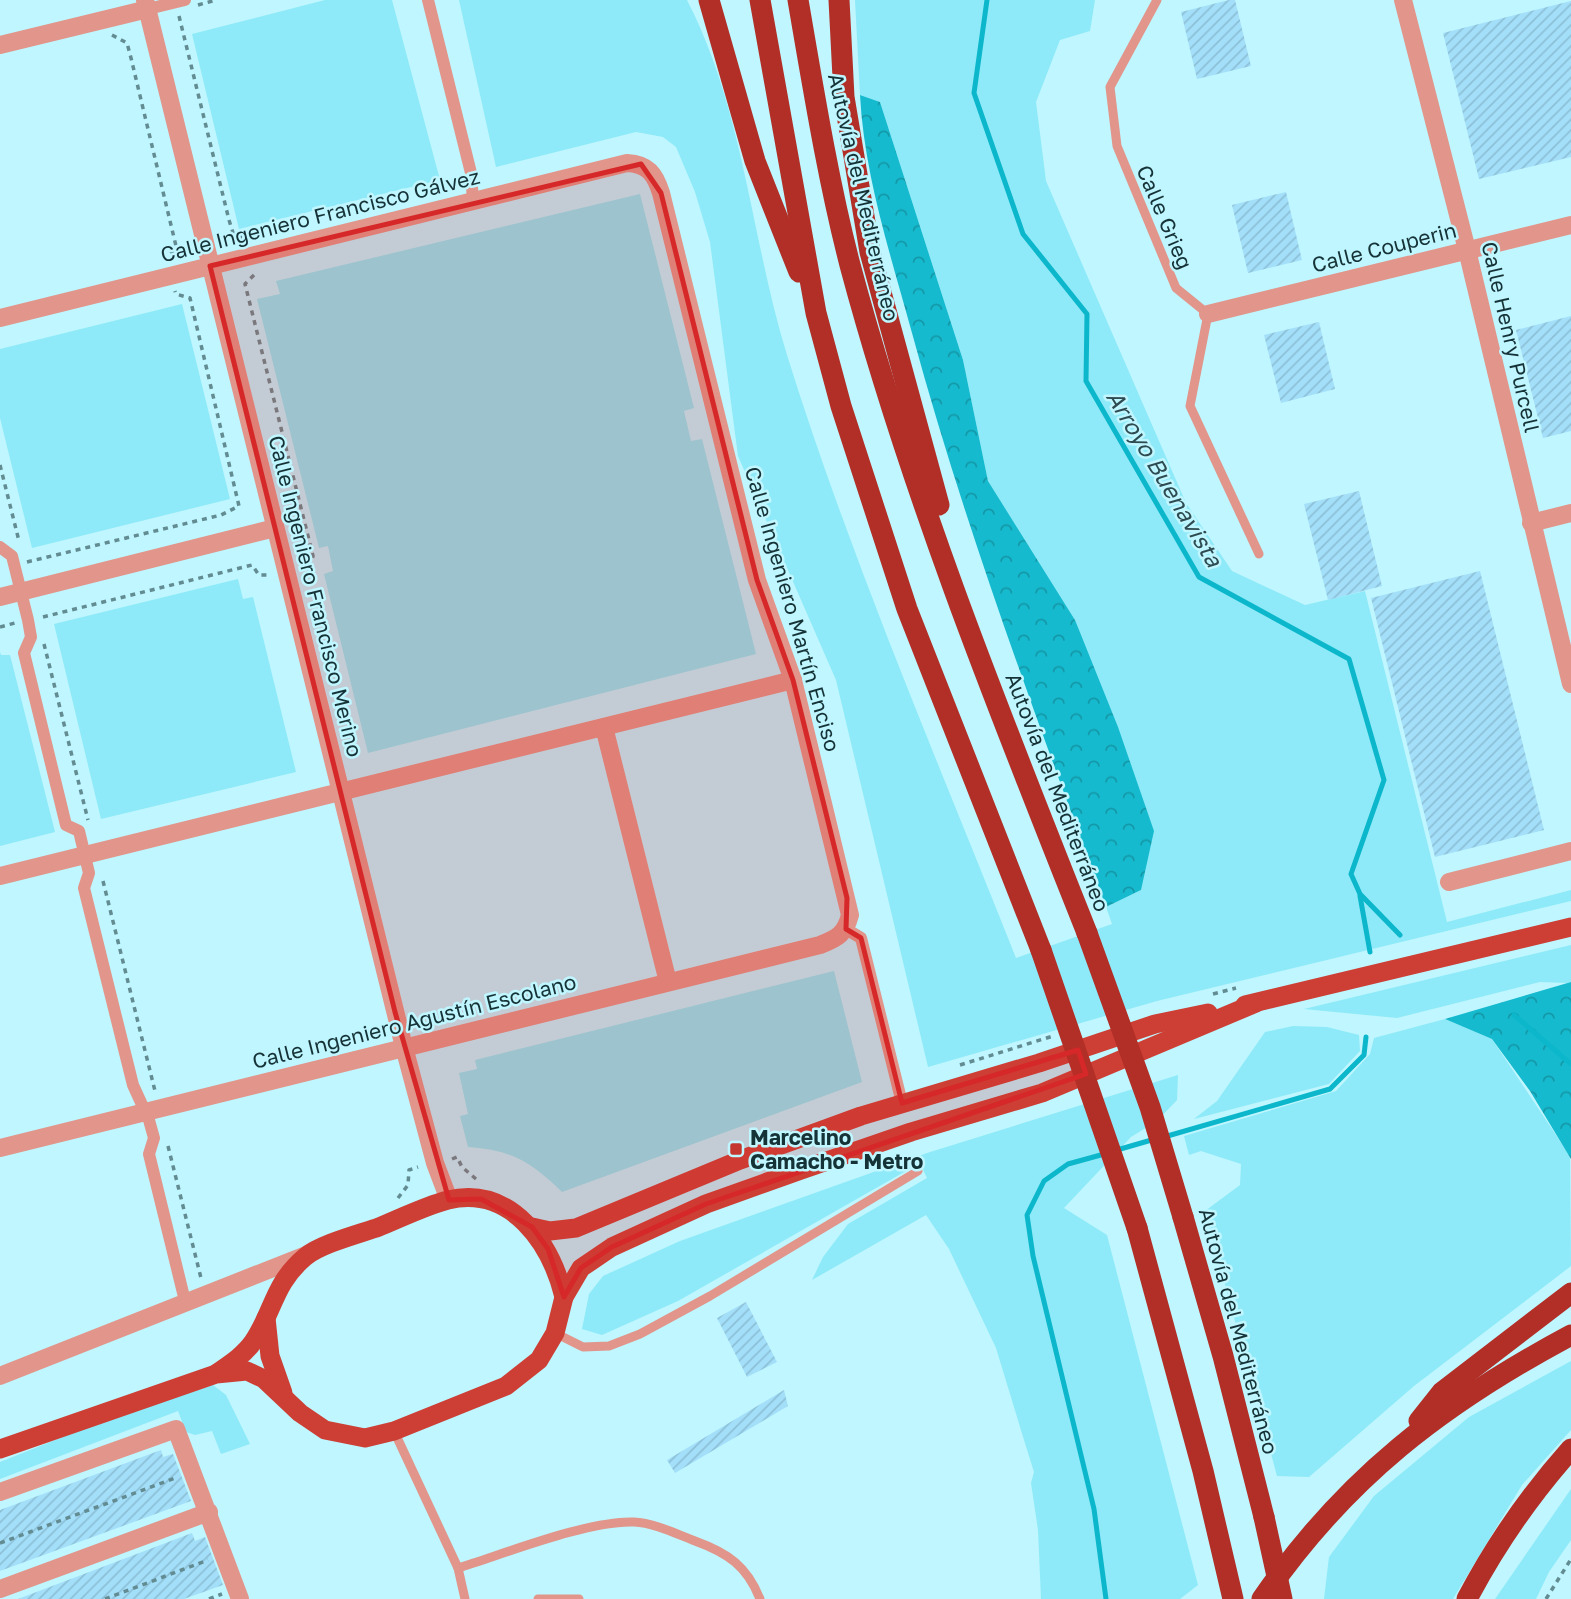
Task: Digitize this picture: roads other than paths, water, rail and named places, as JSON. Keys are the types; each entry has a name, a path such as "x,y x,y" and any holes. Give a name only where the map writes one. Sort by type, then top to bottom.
{"highway":[{"path":"709,0 755,161 816,313"},
{"path":"760,0 816,313 841,406 907,609 1041,950 1137,1228 1203,1471 1233,1599"},
{"name":"Autovía del Mediterráneo","path":"798,0 850,262 892,411 979,656 1087,933 1150,1107 1223,1356 1282,1599"},
{"path":"839,0 844,97 870,252 979,656"},
{"path":"1402,1442 1442,1392 1571,1293"},
{"path":"1262,1599 1297,1548 1334,1506 1402,1442 1453,1405 1571,1335"},
{"path":"1467,1599 1496,1544 1542,1481 1571,1449"}],"main road":[{"path":"533,1227 550,1231 576,1227 740,1160 902,1102 1039,1063 1251,994 1571,927"},
{"path":"0,1449 216,1374 247,1371 264,1378 300,1413 325,1430 365,1438 394,1431 506,1386 539,1360 555,1333 564,1297 582,1268 612,1247 706,1204 911,1132 1042,1093 1251,994"},
{"path":"216,1374 241,1355 266,1318 276,1290 306,1255 449,1200 481,1199 515,1213 533,1227 548,1249 564,1297"},
{"path":"266,1318 270,1356 283,1394"}],"street":[{"path":"429,0 471,173 473,201"},
{"name":"Calle Henry Purcell","path":"1403,0 1467,250 1571,684"},
{"path":"0,46 107,19 146,5 184,3"},
{"name":"Calle Ingeniero Francisco Merino","path":"146,5 404,1047 435,1163 449,1200"},
{"name":"Calle Ingeniero Francisco Gálvez","path":"0,318 626,163 640,164 649,170"},
{"name":"Calle Ingeniero Martín Enciso","path":"649,170 661,193 757,580 793,680 847,898 850,915 842,933"},
{"name":"Calle Couperin","path":"1208,314 1571,225"},
{"path":"1531,523 1571,513"},
{"path":"0,597 275,528"},
{"path":"0,547 12,556 15,565 31,637 24,653 66,825 79,831 85,855 89,873 84,888 133,1085 147,1111 154,1138 149,1154 182,1294"},
{"path":"0,876 793,680"},
{"path":"604,727 668,982"},
{"path":"1449,882 1571,851"},
{"path":"842,933 862,938 902,1102"},
{"name":"Calle Ingeniero Agustín Escolano","path":"0,1147 820,945 842,933"},
{"path":"0,1376 182,1294 306,1255"},
{"path":"0,1492 176,1429 240,1599"},
{"path":"0,1589 209,1512"}],"lane":[{"name":"Calle Grieg","path":"1157,0 1110,87 1117,146 1176,288 1208,314"},
{"path":"1208,314 1190,406 1259,554"},
{"path":"555,1333 583,1347 608,1346 640,1334 918,1171"},
{"path":"394,1431 458,1568 465,1599"},
{"path":"458,1568 598,1526 637,1522 717,1549 732,1557 752,1581 760,1599"},
{"path":"538,1599 579,1599"}],"waterway":[{"name":"Arroyo Buenavista","path":"987,0 974,93 1023,234 1087,314 1086,381 1199,577 1349,659 1384,780 1351,874 1360,894 1400,935"},
{"path":"1360,896 1370,952"},
{"name":"Arroyo Buenavista","path":"1514,1015 1571,1064"},
{"path":"1164,1137 1330,1089 1364,1055 1366,1037"},
{"path":"1117,1150 1155,1139"},
{"path":"1106,1599 1094,1509 1033,1256 1027,1215 1044,1181 1068,1164 1108,1153"}],"place":[{"name":"Marcelino Camacho - Metro","path":"736,1149"}]}
